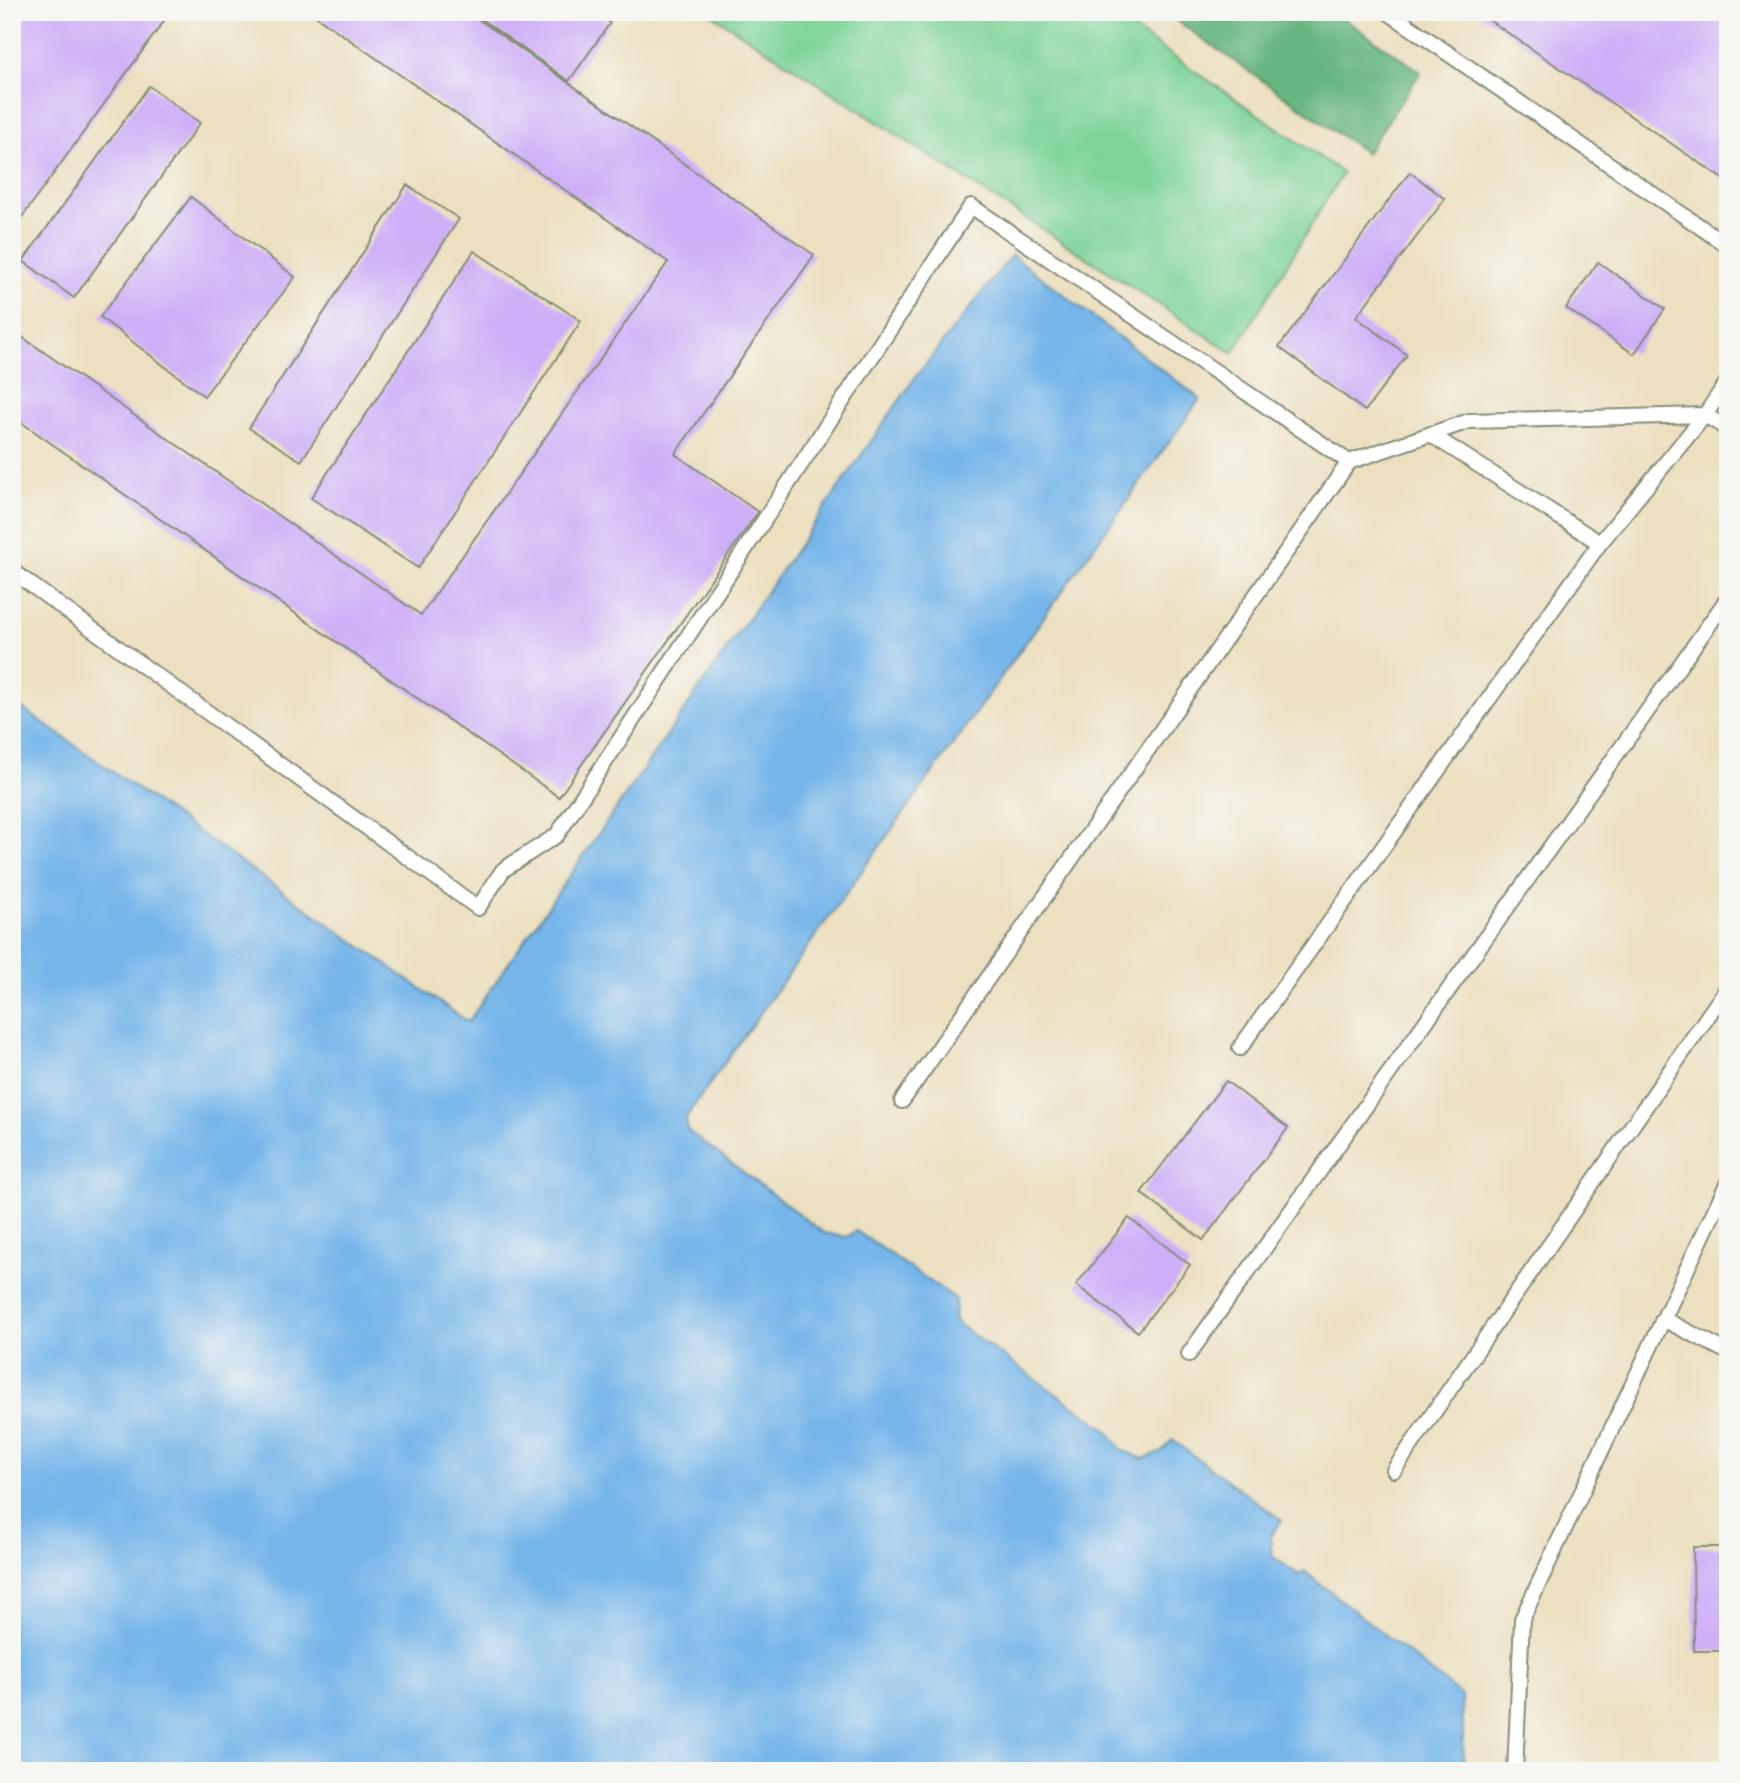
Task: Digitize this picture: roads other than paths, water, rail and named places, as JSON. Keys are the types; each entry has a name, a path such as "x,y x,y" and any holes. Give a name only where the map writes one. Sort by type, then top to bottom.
{"lane":[{"path":"1388,12 1728,246"},
{"path":"12,570 478,908 503,870 557,835 971,206 1349,462"},
{"path":"1240,1048 1600,543 1705,415 1728,381"},
{"path":"902,1101 1349,462 1469,421 1705,415 1728,429"},
{"path":"1430,434 1600,543"},
{"path":"1189,1353 1728,598"},
{"path":"1394,1470 1728,987"},
{"path":"1515,1771 1522,1619 1728,1182"},
{"path":"1663,1319 1728,1352"}],"water":[{"path":"1012,255 1200,399 686,1117 687,1130 824,1233 847,1237 856,1231 956,1299 954,1318 959,1325 1106,1429 1122,1450 1143,1459 1162,1451 1172,1440 1282,1520 1270,1536 1272,1556 1299,1575 1304,1571 1462,1696 1464,1771 12,1771 12,701 468,1022 917,375"}]}
